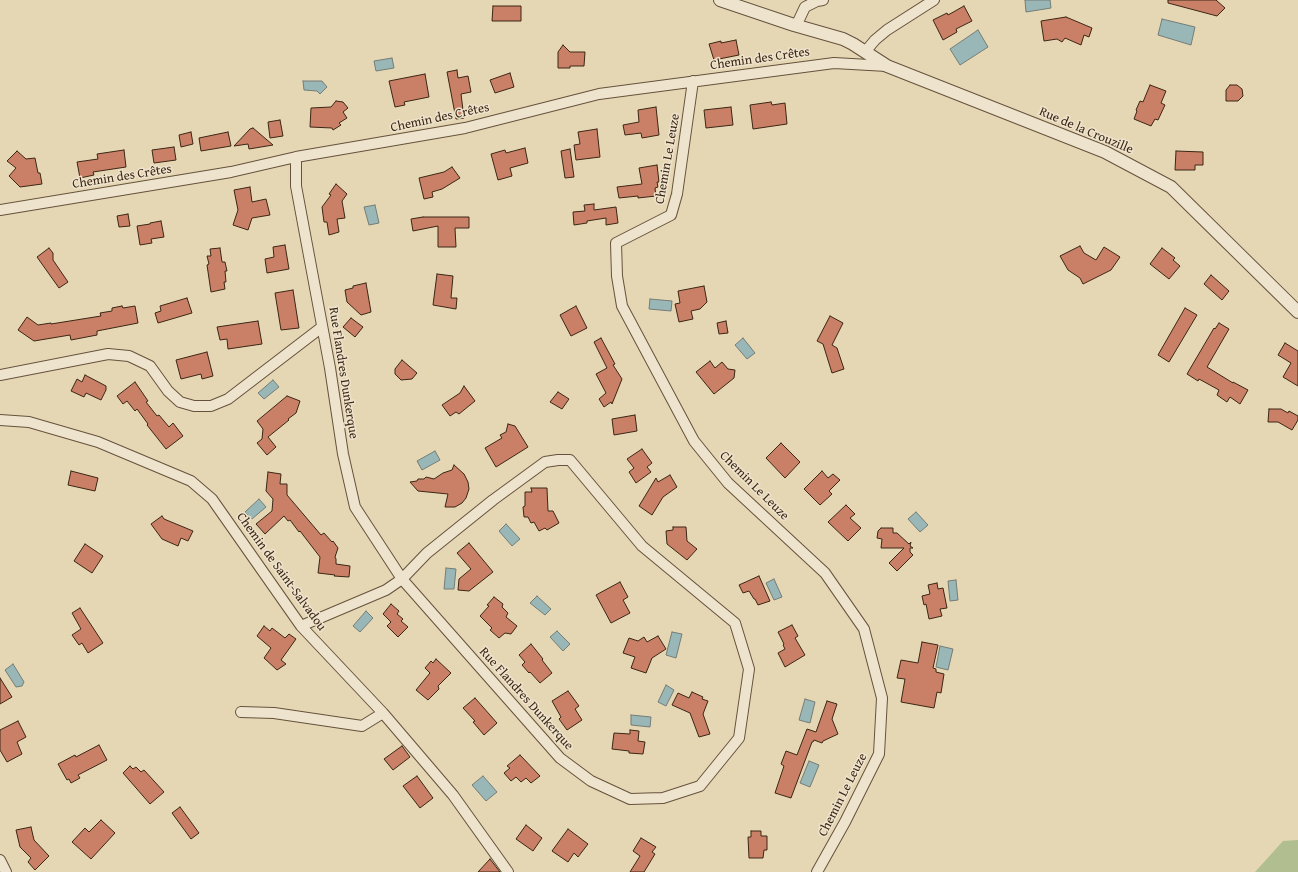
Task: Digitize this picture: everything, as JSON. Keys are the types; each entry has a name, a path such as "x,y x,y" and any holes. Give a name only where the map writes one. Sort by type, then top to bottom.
{"street":[{"name":"Rue de la Crouzille","path":"720,0 794,25 843,39 887,66 1105,152 1171,187 1298,312"},
{"path":"794,25 797,24 806,7 817,1 823,0"},
{"path":"867,53 875,40 887,30 934,0"},
{"name":"Chemin des Crêtes","path":"0,210 231,172 296,157 465,128 599,94 834,63 887,66"},
{"name":"Chemin Le Leuze","path":"693,81 678,194 671,216 616,243 617,276 622,306 694,441 728,483 825,573 864,629 882,698 879,754 845,822 816,872"},
{"name":"Rue Flandres Dunkerque","path":"296,157 296,186 322,327 343,454 355,507 402,579 560,758 591,780 630,799 663,798 700,786 739,738 749,669 735,623 642,546 570,460 546,462 493,500 427,553 402,579 386,590 302,626"},
{"path":"0,375 108,354 129,356 150,366 168,391 180,402 194,406 211,406 228,399 322,327"},
{"name":"Chemin de Saint-Salvadou","path":"0,420 29,422 98,442 191,481 212,499 302,626 383,713 453,795 508,872"},
{"path":"241,712 274,713 362,726 383,713"},
{"path":"0,860 6,872"}],"green space":[{"path":"1298,840 1298,872 1255,872 1283,841"}],"water":[{"path":"1025,0 1050,0 1051,8 1026,12"},
{"path":"1162,19 1195,27 1191,45 1158,35"},
{"path":"978,30 988,47 960,65 950,49"},
{"path":"392,58 394,68 376,71 374,61"},
{"path":"303,81 322,81 327,87 320,94 317,91 304,90"},
{"path":"375,205 379,223 369,225 364,207"},
{"path":"650,299 672,301 671,311 649,309"},
{"path":"743,338 755,353 747,359 735,345"},
{"path":"273,380 279,387 264,399 258,393"},
{"path":"435,451 440,460 422,470 417,461"},
{"path":"259,499 266,507 252,519 245,512"},
{"path":"916,512 928,525 920,532 908,519"},
{"path":"506,524 520,539 512,546 499,531"},
{"path":"446,568 456,569 454,589 444,589"},
{"path":"774,579 782,597 774,600 766,583"},
{"path":"956,580 958,600 950,601 948,581"},
{"path":"537,596 551,609 545,615 530,603"},
{"path":"366,611 373,618 360,632 353,626"},
{"path":"557,631 570,644 563,651 550,637"},
{"path":"672,632 682,634 676,658 666,655"},
{"path":"940,646 953,649 948,670 936,667"},
{"path":"13,664 24,682 22,686 16,687 5,670"},
{"path":"666,685 674,690 666,706 658,702"},
{"path":"805,699 815,702 810,723 799,720"},
{"path":"631,715 651,717 650,727 631,725"},
{"path":"809,761 819,765 810,787 800,783"},
{"path":"483,776 497,792 486,801 472,785"}],"building":[{"path":"1168,0 1216,0 1225,8 1217,16 1168,3"},
{"path":"493,6 521,6 521,21 492,21"},
{"path":"964,6 972,21 956,29 957,32 943,40 933,20 947,13 948,15"},
{"path":"1066,17 1092,28 1089,37 1084,35 1081,45 1065,38 1062,42 1057,39 1044,41 1041,21"},
{"path":"736,40 739,55 714,60 709,44 721,41 721,43"},
{"path":"563,45 570,52 585,52 584,66 558,68 558,52"},
{"path":"457,70 458,78 468,76 471,92 461,94 464,118 456,119 447,72"},
{"path":"510,73 514,87 495,93 490,80"},
{"path":"425,74 429,97 404,102 405,105 395,107 389,81"},
{"path":"1150,85 1166,91 1161,103 1165,105 1158,120 1155,119 1151,126 1134,119 1140,101 1143,102"},
{"path":"1230,85 1237,85 1242,89 1243,96 1238,101 1226,101 1226,90"},
{"path":"336,101 343,102 348,108 343,112 347,118 339,123 341,125 333,130 332,128 310,127 311,108 331,107"},
{"path":"771,102 772,105 785,103 787,124 753,129 750,105"},
{"path":"656,107 659,135 642,138 641,133 625,135 623,125 639,122 638,110"},
{"path":"731,107 733,125 706,128 704,110"},
{"path":"280,120 283,136 270,138 268,122"},
{"path":"253,128 273,145 249,149 248,144 234,146 250,129"},
{"path":"597,129 600,157 576,160 574,145 580,144 578,132"},
{"path":"191,132 193,144 181,147 179,135"},
{"path":"228,132 231,146 201,151 199,138"},
{"path":"174,147 176,160 154,163 152,150"},
{"path":"525,148 528,163 510,168 512,176 498,180 491,154 505,150 506,153"},
{"path":"570,149 574,177 565,178 561,151"},
{"path":"124,150 126,167 93,172 94,175 80,178 77,162 98,159 97,154"},
{"path":"17,151 26,159 35,158 42,184 20,187 9,176 16,168 7,161"},
{"path":"1176,151 1203,152 1203,165 1195,165 1195,170 1175,170"},
{"path":"657,165 659,182 657,182 658,187 655,188 656,196 619,198 617,187 642,184 639,168"},
{"path":"452,167 460,178 442,189 432,192 433,197 424,199 419,178 444,172"},
{"path":"336,184 347,194 342,201 345,218 337,219 339,232 329,235 327,222 324,222 322,207 331,195 329,194"},
{"path":"250,187 252,202 266,199 270,215 252,218 248,230 233,225 238,210 234,190"},
{"path":"594,204 594,210 616,207 618,223 606,225 606,218 574,225 573,212 585,211 584,205"},
{"path":"128,214 130,226 119,227 117,216"},
{"path":"423,217 469,217 469,228 455,228 456,247 438,247 438,226 413,231 411,219"},
{"path":"161,221 164,237 151,239 152,243 140,245 137,226"},
{"path":"285,245 289,269 267,273 265,259 274,257 273,247"},
{"path":"1080,246 1084,253 1096,260 1104,247 1120,257 1111,270 1083,284 1080,278 1068,270 1060,256"},
{"path":"49,248 53,253 53,260 68,282 59,288 37,257"},
{"path":"220,248 222,262 225,262 227,271 225,271 225,289 211,292 207,256 211,256 210,249"},
{"path":"1162,248 1175,258 1173,260 1180,266 1169,279 1150,264"},
{"path":"437,274 453,276 451,298 457,298 456,309 433,305"},
{"path":"1211,275 1229,291 1222,300 1204,284"},
{"path":"366,283 371,312 361,315 347,302 345,290 353,288 353,286"},
{"path":"704,286 707,302 700,309 691,311 693,319 679,322 675,304 680,303 678,291"},
{"path":"293,290 299,328 281,330 275,293"},
{"path":"187,298 192,313 158,323 155,313 161,311 160,306"},
{"path":"122,306 123,308 135,306 138,323 97,331 97,335 71,340 70,335 34,341 18,330 27,317 38,325 51,324 101,316 100,313 112,311 112,308"},
{"path":"576,306 587,328 571,336 560,315"},
{"path":"1185,308 1197,315 1169,362 1158,355"},
{"path":"830,316 843,323 832,345 837,348 844,369 832,373 823,344 817,341"},
{"path":"351,318 363,327 355,337 343,327"},
{"path":"258,321 262,344 228,349 227,339 220,340 217,327"},
{"path":"726,321 728,333 719,334 717,323"},
{"path":"1219,323 1229,329 1207,367 1233,383 1248,390 1240,404 1230,397 1227,402 1217,395 1219,390 1199,379 1198,381 1187,374 1214,328 1215,329"},
{"path":"601,338 615,364 613,365 622,379 612,404 611,402 604,407 599,399 606,393 596,374 607,368 594,342"},
{"path":"1285,343 1298,351 1298,386 1283,377 1291,363 1278,355"},
{"path":"207,352 213,376 202,379 201,374 181,379 176,360"},
{"path":"402,360 417,373 412,379 401,380 395,374 395,369"},
{"path":"710,361 715,368 722,362 728,369 735,370 734,378 714,394 696,372"},
{"path":"85,375 106,386 106,390 101,400 86,393 84,397 71,391 77,379 82,382"},
{"path":"135,382 148,401 146,402 157,416 159,415 169,427 173,423 183,436 166,449 147,425 148,424 137,409 135,411 127,401 123,404 117,396"},
{"path":"464,386 475,401 459,414 456,412 450,416 442,405 460,393"},
{"path":"558,392 569,399 562,409 550,402"},
{"path":"287,396 300,401 296,413 268,437 276,447 267,455 257,443 262,439 263,429 257,421"},
{"path":"1269,409 1281,409 1298,416 1298,420 1292,430 1278,422 1268,422"},
{"path":"635,415 637,431 614,435 612,419"},
{"path":"508,424 515,426 528,447 496,467 485,448 502,438 500,435 506,432"},
{"path":"781,443 800,462 785,478 766,458"},
{"path":"642,449 652,463 647,467 651,472 636,483 629,472 634,468 627,459"},
{"path":"454,465 464,474 468,482 469,489 466,498 462,503 455,507 445,507 448,494 418,491 410,482 417,481 418,479 424,479 426,477 434,479 443,473 452,470"},
{"path":"71,471 98,478 95,491 68,485"},
{"path":"822,471 828,478 833,474 840,480 829,491 832,494 820,505 804,489"},
{"path":"268,472 281,474 280,484 287,484 287,495 321,535 324,533 332,542 333,541 338,548 335,557 336,564 350,566 349,577 318,573 320,557 300,531 299,532 290,520 288,521 284,516 265,534 256,524 272,511 273,499 266,491"},
{"path":"670,475 677,487 663,497 652,515 639,506 656,478 658,482"},
{"path":"531,488 547,488 548,511 553,511 559,523 547,530 545,528 539,531 534,522 531,523 528,517 524,517 523,507 525,506 525,492 532,492"},
{"path":"846,505 855,514 850,518 861,528 848,541 828,522"},
{"path":"162,516 164,519 193,531 188,541 181,538 178,546 162,539 151,524"},
{"path":"673,527 686,527 687,541 697,549 687,560 667,544 666,531 673,530"},
{"path":"881,528 893,528 893,533 897,533 909,544 911,542 910,546 913,548 910,548 910,552 913,555 897,571 889,563 904,548 881,548 882,539 877,538 878,531"},
{"path":"469,543 493,572 469,591 458,590 459,579 471,569 457,553"},
{"path":"85,544 103,556 92,573 74,561"},
{"path":"759,576 770,601 758,605 749,591 743,593 739,585"},
{"path":"620,582 628,597 623,600 630,613 611,623 596,595"},
{"path":"937,583 938,589 943,588 947,608 940,609 942,616 929,619 926,604 924,605 922,596 930,594 928,585"},
{"path":"494,597 503,604 502,607 508,613 506,617 517,626 511,634 505,633 499,638 490,630 492,628 480,616 489,606 487,605"},
{"path":"391,604 399,611 397,614 403,619 401,621 408,627 398,637 387,626 391,622 383,614"},
{"path":"80,608 103,643 88,653 82,643 79,645 72,635 81,629 72,613"},
{"path":"792,625 798,636 795,638 805,655 785,667 778,653 785,649 778,632"},
{"path":"264,626 270,631 272,628 285,638 289,634 296,639 281,660 286,664 277,670 264,658 271,648 257,636"},
{"path":"658,636 666,649 652,658 646,673 631,668 635,657 623,653 629,638 638,641 644,637 647,642"},
{"path":"922,642 938,645 933,668 936,669 936,672 944,674 941,693 937,692 934,708 901,702 905,679 897,678 901,660 918,663"},
{"path":"531,644 552,673 540,683 522,665 525,662 519,655"},
{"path":"436,659 451,673 438,686 439,689 428,700 416,690 430,673 425,668 431,661 433,663"},
{"path":"0,678 12,697 0,704"},
{"path":"568,691 579,706 575,709 582,720 567,730 559,719 561,717 552,701"},
{"path":"692,692 708,701 703,714 710,734 699,737 690,713 672,705 678,693 689,698"},
{"path":"475,698 497,723 484,735 473,722 475,721 463,708"},
{"path":"827,701 837,704 832,719 838,734 823,741 822,743 814,740 812,742 791,798 775,793 784,766 781,764 786,751 797,755 807,729 816,732"},
{"path":"18,721 26,737 17,742 22,754 7,762 0,750 0,730"},
{"path":"630,730 639,731 638,741 645,742 643,754 629,753 629,751 612,749 614,733 630,734"},
{"path":"99,745 107,760 78,775 80,778 71,783 69,779 67,780 58,764 75,755 76,757"},
{"path":"402,746 410,757 393,770 384,759"},
{"path":"520,755 540,776 531,783 526,778 521,782 516,777 511,781 504,773 510,768 507,766"},
{"path":"130,766 133,769 136,767 141,772 144,770 164,792 150,804 123,773"},
{"path":"417,776 433,798 420,808 403,786"},
{"path":"180,807 199,833 191,839 172,813"},
{"path":"101,820 115,833 91,859 72,842 85,828 89,832"},
{"path":"526,825 542,838 533,851 516,839"},
{"path":"31,827 34,840 49,856 35,870 28,862 31,858 20,847 16,830"},
{"path":"568,829 588,844 578,857 574,853 568,862 552,851"},
{"path":"751,831 761,831 761,836 767,836 767,850 764,850 763,858 749,858 748,837 751,837"},
{"path":"641,838 656,847 652,852 655,854 644,872 630,872 640,856 633,851"},
{"path":"490,859 500,872 478,872"}]}
